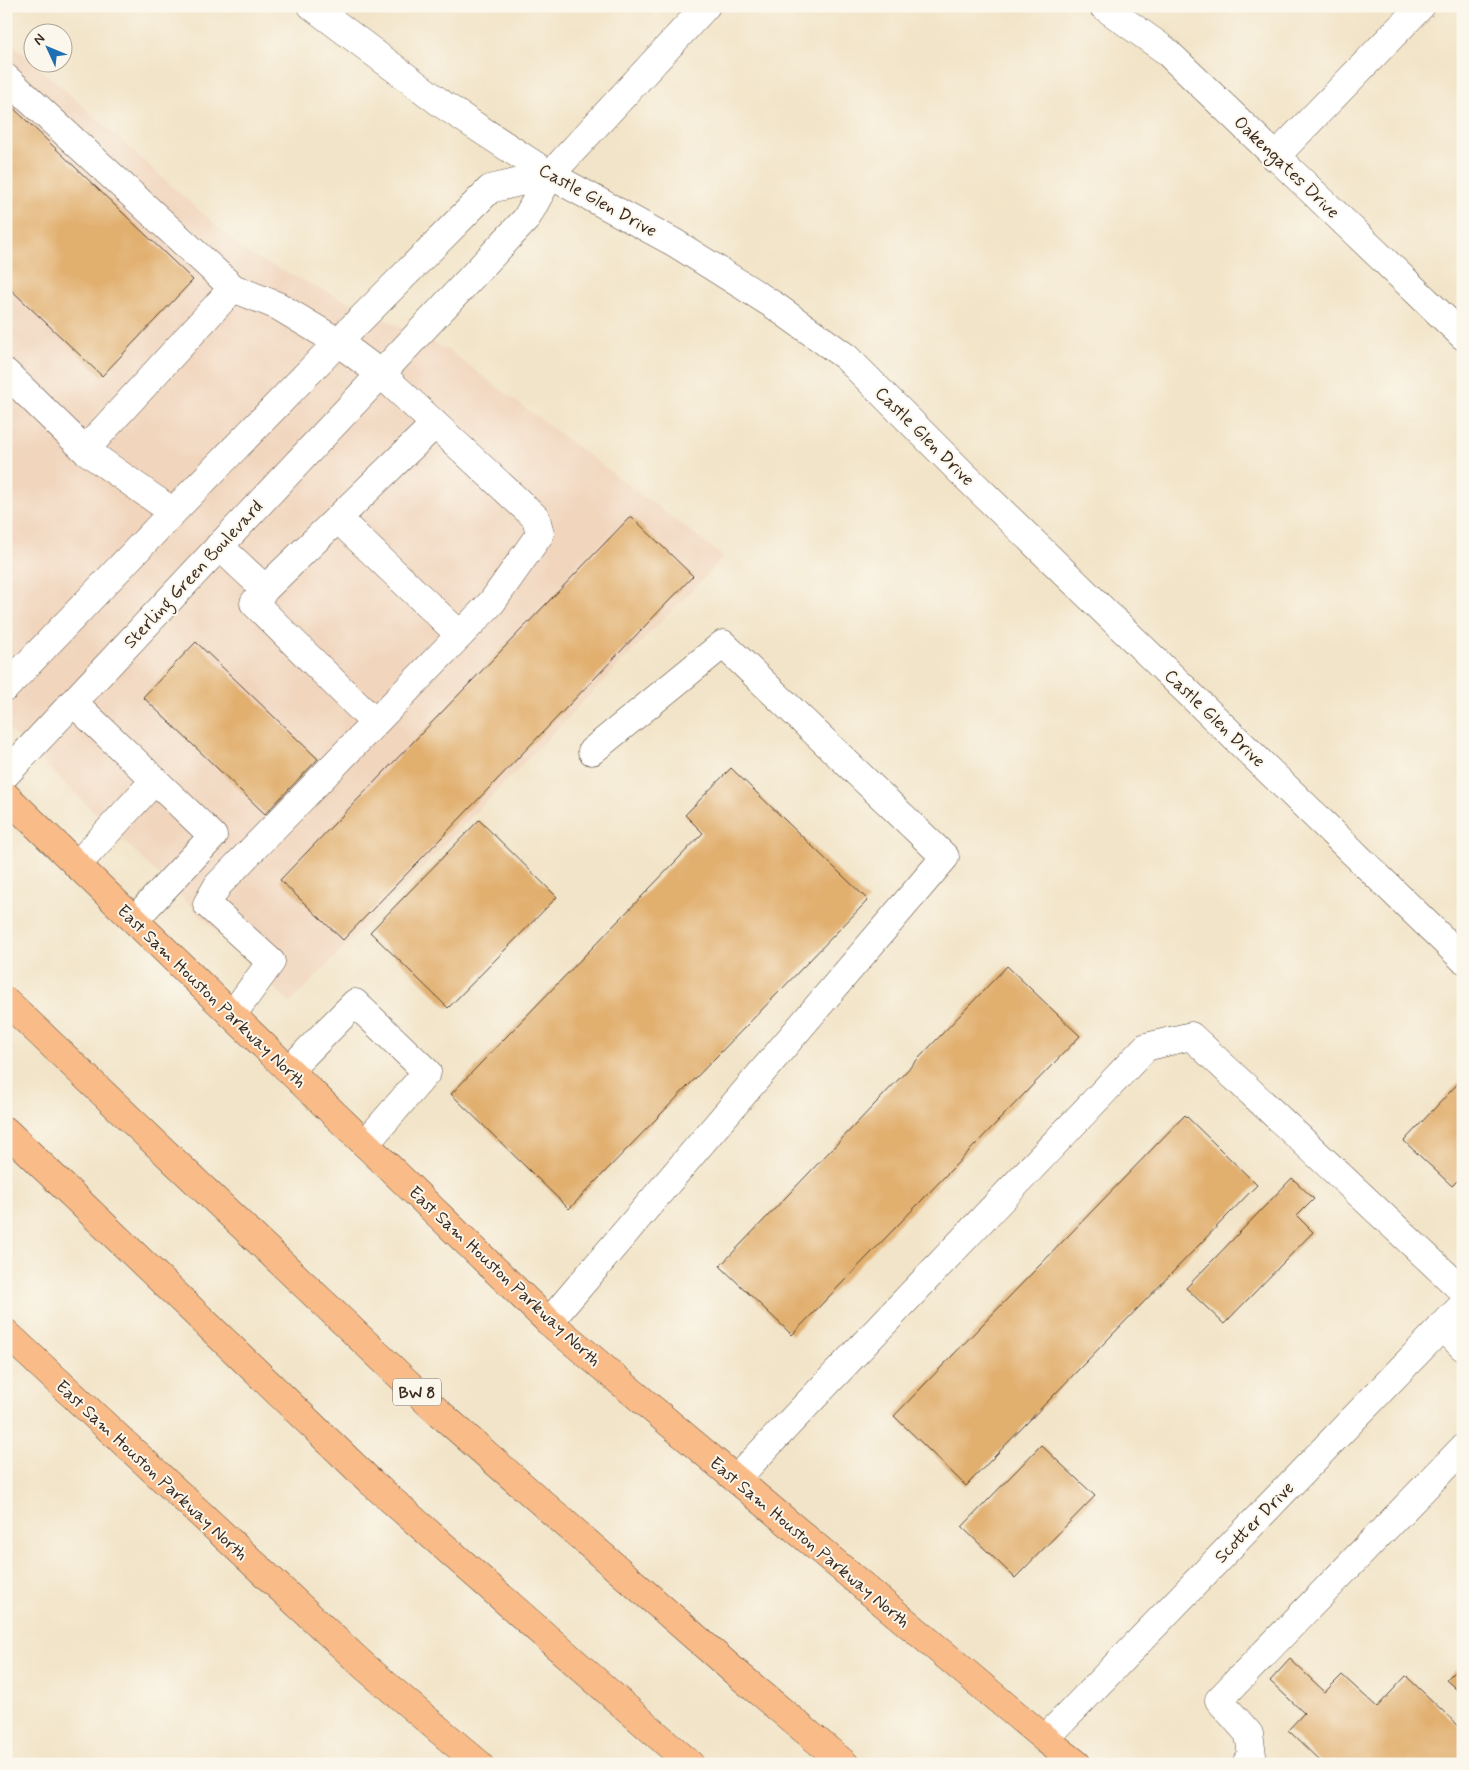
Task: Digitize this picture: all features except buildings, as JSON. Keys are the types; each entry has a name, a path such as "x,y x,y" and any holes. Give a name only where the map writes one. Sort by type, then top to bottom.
{"main road":[{"name":"East Sam Houston Parkway North","path":"6,796 549,1322 1077,1764"},
{"name":"BW 8","path":"6,1001 436,1411 734,1671 845,1764"},
{"path":"6,1131 371,1482 690,1764"},
{"name":"East Sam Houston Parkway North","path":"6,1334 364,1666 479,1764"}],"street":[{"name":"Castle Glen Drive","path":"312,6 442,104 550,175 675,242 775,306 846,357 962,473 1463,959"},
{"name":"Sterling Green Boulevard","path":"6,774 526,219 550,175 706,6"},
{"name":"Oakengates Drive","path":"1103,6 1165,50 1463,336"},
{"path":"1275,157 1421,6"},
{"path":"6,78 233,288 278,306 338,342 381,374 536,518 540,534 492,602 218,885 208,904 271,962 232,1015"},
{"path":"6,687 338,342 490,189 550,175"},
{"path":"85,450 233,288"},
{"path":"6,374 85,450 173,512"},
{"path":"375,723 254,603 265,589 435,424"},
{"path":"338,519 460,635"},
{"path":"219,546 265,589"},
{"path":"549,1322 946,857 723,644 592,751"},
{"path":"73,702 213,836 134,920"},
{"path":"77,865 155,780"},
{"path":"289,1070 355,1003 427,1072 365,1144"},
{"path":"736,1479 1146,1047 1191,1036 1463,1291"},
{"name":"Scotter Drive","path":"1045,1739 1463,1305"},
{"path":"1442,1326 1463,1347"},
{"path":"1246,1764 1252,1755 1249,1734 1218,1700 1463,1448"}],"shaded area":[{"path":"6,38 22,52 22,72 44,72 248,254 448,350 724,557 290,1003 6,726"}]}
